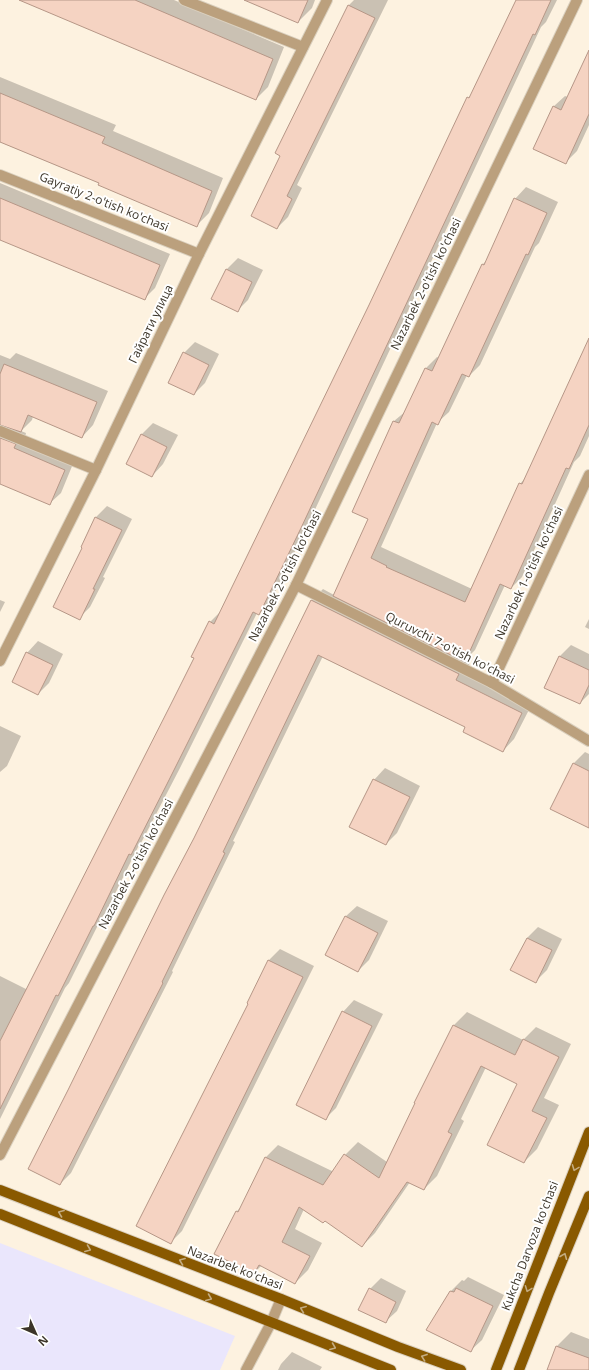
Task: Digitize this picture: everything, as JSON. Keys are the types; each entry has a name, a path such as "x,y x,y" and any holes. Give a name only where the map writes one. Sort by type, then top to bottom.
{"main road":[{"name":"Kukcha Darvoza ko'chasi","path":"496,1370 589,1132"},
{"name":"Nazarbek ko'chasi","path":"0,1190 460,1370"},
{"path":"519,1370 589,1196"},
{"path":"0,1214 391,1370"}],"street":[{"path":"184,0 303,47"},
{"name":"Гайрати улица","path":"0,661 96,470 199,254 327,0"},
{"name":"Nazarbek 2-o'tish ko'chasi","path":"0,1155 296,585 577,0"},
{"name":"Gayratiy 2-o'tish ko'chasi","path":"0,175 199,254"},
{"path":"0,431 96,470"},
{"name":"Nazarbek 1-o'tish ko'chasi","path":"492,682 589,475"},
{"name":"Quruvchi 7-o'tish ko'chasi","path":"296,585 492,682 589,741"},
{"path":"246,1370 271,1322 280,1299"}],"shaded area":[{"path":"0,1243 235,1336 220,1370 0,1370"}],"building":[{"path":"19,0 135,0 273,59 256,100"},
{"path":"244,0 308,0 298,23"},
{"path":"516,0 551,0 535,35 533,34 259,615 253,612 131,855 129,854 58,996 56,995 0,1109 0,1041 194,658 191,657 209,621 214,624 369,305 467,97 469,98"},
{"path":"348,5 375,18 287,196 292,199 277,229 251,216 280,156 275,153"},
{"path":"589,50 589,114 566,164 533,149 553,106 561,110"},
{"path":"0,93 105,137 102,143 212,191 197,227 98,185 99,183 0,142"},
{"path":"0,198 160,265 145,300 0,240"},
{"path":"514,198 547,213 528,255 526,254 469,377 462,374 438,425 432,422 371,558 387,566 386,567 465,602 519,483 522,484 589,338 589,425 569,469 566,468 511,589 500,584 465,662 333,596 368,519 352,512 393,421 399,423 425,368 432,371 482,264 484,265"},
{"path":"226,269 252,282 238,312 211,299"},
{"path":"183,352 209,365 194,395 168,383"},
{"path":"4,364 97,402 82,438 28,415 21,432 0,425 0,374"},
{"path":"141,434 167,447 152,477 126,464"},
{"path":"0,438 16,444 14,448 65,470 50,505 0,484"},
{"path":"95,517 122,530 93,589 95,589 80,620 53,607 82,548 81,547"},
{"path":"311,600 459,674 456,680 522,713 503,752 463,732 465,727 318,655 223,852 225,853 162,982 163,983 60,1185 28,1169 164,895 194,838"},
{"path":"26,652 53,665 38,695 12,682"},
{"path":"559,656 589,670 589,685 580,704 544,688"},
{"path":"573,763 589,771 589,828 550,809"},
{"path":"373,779 410,797 386,845 349,827"},
{"path":"345,916 378,933 358,972 325,955"},
{"path":"527,938 552,950 536,983 510,970"},
{"path":"268,960 303,977 171,1244 136,1226 248,1004 247,1003"},
{"path":"342,1011 372,1026 326,1120 296,1105"},
{"path":"453,1025 515,1055 523,1039 559,1057 532,1111 547,1118 524,1163 487,1145 517,1084 481,1066 448,1132 452,1134 424,1190 407,1182 362,1247 325,1221 323,1223 299,1207 282,1242 310,1256 295,1284 259,1265 254,1274 214,1254 236,1211 238,1212 265,1157 323,1185 344,1154 379,1178"},
{"path":"369,1288 396,1302 386,1323 358,1310"},
{"path":"456,1288 493,1306 471,1352 426,1330 450,1291 454,1292"},
{"path":"556,1346 589,1358 589,1370 547,1370"}]}
